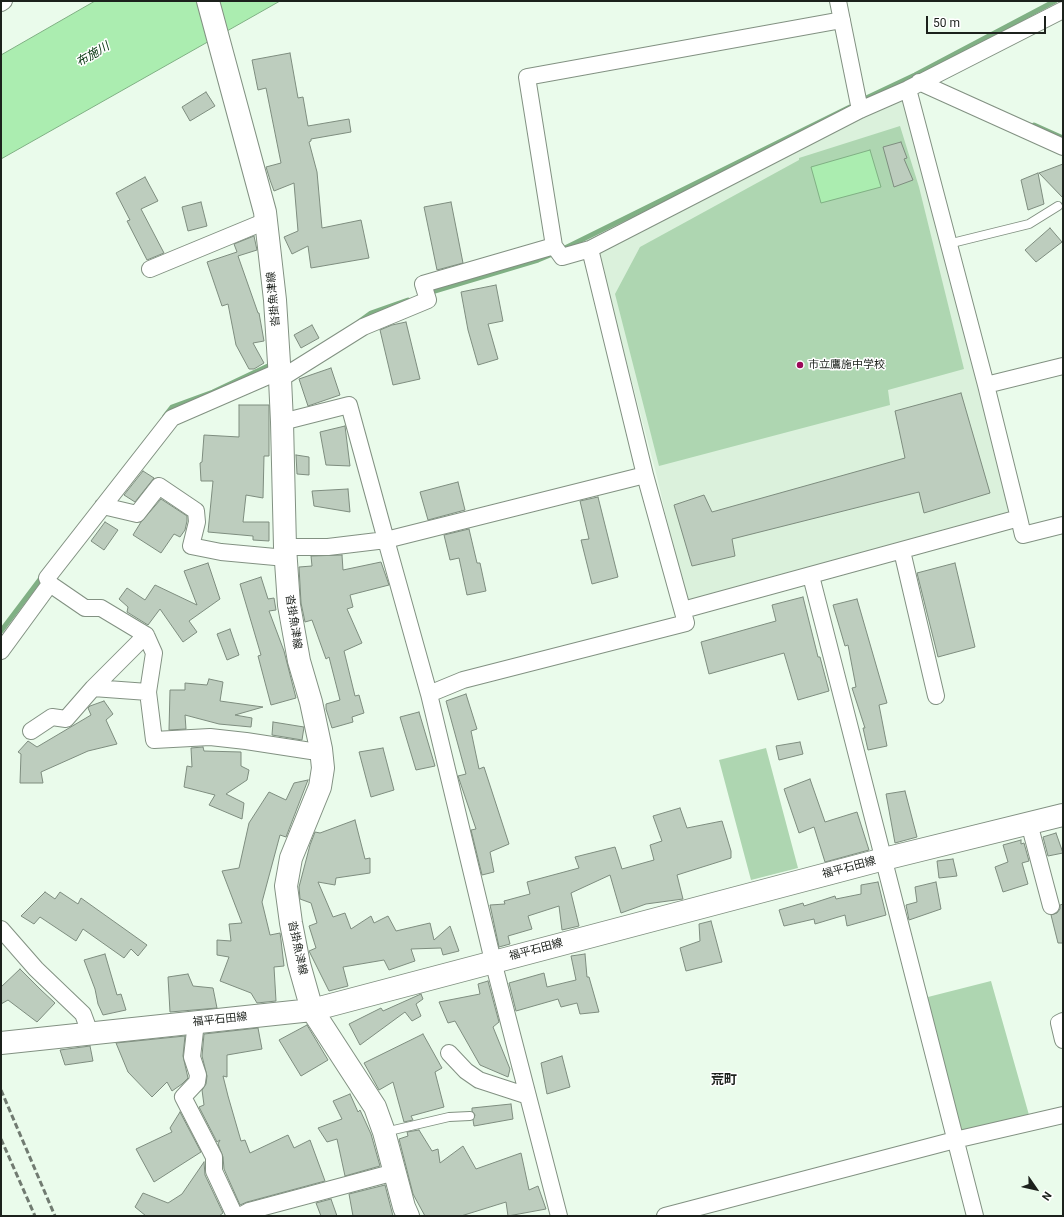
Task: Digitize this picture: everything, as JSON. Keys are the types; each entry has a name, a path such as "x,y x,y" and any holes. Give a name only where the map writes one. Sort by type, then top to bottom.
{"main road":[{"name":"沓掛魚津線","path":"208,1 222,48 265,212 275,300 280,375 285,553 289,605 299,661 321,749 323,768 320,787 291,858 286,886 291,923 299,964 312,1010 375,1107 384,1132 404,1207 408,1216"},
{"name":"福平石田線","path":"1,1043 312,1010 884,859 1029,823 1062,817"}],"street":[{"path":"838,1 860,110"},
{"path":"842,20 527,77 554,246 562,257 590,249 860,110 914,86 1063,10"},
{"path":"914,86 1063,147"},
{"path":"914,86 948,244 986,385 1023,535 1063,524"},
{"path":"150,269 266,221"},
{"path":"321,749 311,751 246,741 210,738 154,740 148,692 154,653 146,635 101,608 85,608 50,584 47,578 172,418 280,375 363,327 428,300 423,284 554,246"},
{"path":"430,694 463,680 686,623 645,474 590,249"},
{"path":"986,385 1063,366"},
{"path":"282,422 349,405 430,694 493,962 559,1216"},
{"path":"103,506 137,514 159,486 196,512 197,522 191,546 222,552 285,553 386,540 645,474"},
{"path":"683,610 1019,518"},
{"path":"902,551 936,696"},
{"path":"811,576 975,1216"},
{"path":"1,651 50,584"},
{"path":"31,731 52,717 66,718 93,688 146,635"},
{"path":"93,688 148,692"},
{"path":"1029,823 1051,906"},
{"path":"1,929 36,969 83,1014 90,1033"},
{"path":"1063,1021 1059,1022 1063,1040"},
{"path":"196,1022 192,1057 198,1075 197,1082 183,1097 214,1157 214,1171 235,1216"},
{"path":"449,1053 466,1071 479,1080 528,1096"},
{"path":"665,1216 955,1140 1063,1115"},
{"path":"240,1216 249,1211 395,1172"}],"lane":[{"path":"948,244 1029,224 1058,206"},
{"path":"384,1132 448,1117 470,1116"}],"shaded area":[{"name":"市立鷹施中学校","path":"902,98 1013,512 686,604 657,477 598,253 788,153"},
{"path":"900,126 919,187 964,369 888,390 890,405 659,466 615,294 640,247 799,160 799,158"},
{"path":"766,748 798,868 751,880 719,760"},
{"path":"991,981 1029,1115 959,1134 924,998"}],"water":[{"name":"布施川","path":"95,1 280,1 1,159 1,55"},
{"path":"870,150 881,187 821,203 811,167"}],"building":[{"path":"290,53 298,98 303,97 308,126 349,119 351,132 311,139 309,142 317,172 322,228 361,220 369,258 311,268 308,246 292,254 284,237 298,231 294,183 274,191 270,180 266,167 281,163 266,88 258,90 252,60"},
{"path":"206,92 215,106 190,121 182,107"},
{"path":"901,142 907,158 904,159 913,180 894,187 883,147"},
{"path":"1063,164 1063,198 1039,173"},
{"path":"1038,173 1044,204 1028,210 1021,180"},
{"path":"145,177 158,201 141,209 164,253 147,260 127,221 130,220 116,193"},
{"path":"201,202 207,226 188,231 182,207"},
{"path":"451,202 463,263 437,270 424,207"},
{"path":"1050,228 1062,242 1036,262 1025,250"},
{"path":"254,236 257,250 238,256 259,313 264,341 253,343 264,363 254,369 249,369 236,345 228,304 222,306 207,262 237,252 234,244"},
{"path":"496,285 503,321 488,324 498,359 478,365 468,330 461,292"},
{"path":"406,322 420,379 393,385 380,330 392,325"},
{"path":"312,325 319,338 301,348 294,335"},
{"path":"331,368 340,395 308,406 299,379"},
{"path":"961,393 990,493 924,513 919,492 732,539 735,556 692,566 674,505 704,495 712,512 905,458 895,411"},
{"path":"239,405 269,405 269,456 264,456 263,498 246,495 243,522 269,522 269,541 253,540 253,536 208,532 213,481 201,481 200,463 202,462 204,435 239,437"},
{"path":"345,426 350,466 326,465 320,432"},
{"path":"296,455 309,457 309,475 297,474"},
{"path":"143,471 154,478 135,502 124,495"},
{"path":"458,482 465,510 428,520 420,492"},
{"path":"348,489 350,512 314,506 312,491"},
{"path":"598,497 618,577 592,584 581,540 589,539 580,501"},
{"path":"161,499 187,516 187,521 185,530 180,537 174,534 161,553 133,535 141,522"},
{"path":"105,522 118,530 104,550 91,541"},
{"path":"469,529 477,563 480,563 486,591 467,595 459,558 450,560 444,535"},
{"path":"342,555 343,570 381,562 389,585 350,595 353,607 347,609 362,643 344,651 355,696 359,695 364,713 352,717 353,722 332,728 326,709 326,704 340,700 329,657 326,659 312,620 305,622 301,603 299,567 312,566 311,556"},
{"path":"208,563 220,599 189,621 197,632 183,642 160,609 148,625 127,612 128,607 119,599 127,588 145,600 155,585 197,605 184,571"},
{"path":"955,563 975,647 938,657 917,573"},
{"path":"261,577 268,599 274,598 276,610 269,611 284,651 296,698 271,705 258,656 261,655 240,584"},
{"path":"803,597 818,657 820,657 829,691 798,700 784,653 709,674 701,642 776,621 772,605"},
{"path":"857,599 887,703 879,705 887,746 868,750 863,728 865,728 852,688 856,687 848,645 845,646 833,605"},
{"path":"230,629 239,655 227,660 217,634"},
{"path":"209,679 223,682 220,701 263,707 235,715 252,718 251,727 219,724 185,715 186,729 169,730 170,690 185,690 185,683 207,685"},
{"path":"466,694 477,729 471,731 479,769 484,767 509,844 490,852 494,872 482,875 471,830 476,829 458,776 466,774 446,701"},
{"path":"104,701 113,714 106,720 117,744 88,751 41,772 43,783 20,783 21,754 18,752 28,741 37,747 91,715 88,708"},
{"path":"419,712 435,766 416,770 400,717"},
{"path":"273,722 304,727 302,740 272,735"},
{"path":"800,742 803,754 779,760 776,746"},
{"path":"203,747 204,751 241,752 241,766 249,770 247,780 226,794 244,803 242,819 209,805 215,795 184,787 187,766 192,767 191,748"},
{"path":"383,748 394,790 371,797 359,752"},
{"path":"810,779 825,822 857,812 869,850 825,862 814,827 799,833 784,789"},
{"path":"308,780 286,837 280,835 262,902 270,935 280,933 281,940 284,966 274,967 276,1001 257,1003 251,993 220,981 229,957 217,955 217,940 231,941 229,924 242,923 222,871 239,868 249,823 269,792 286,800 294,783"},
{"path":"905,791 917,837 895,843 886,794"},
{"path":"680,808 687,828 722,821 731,851 731,858 677,875 683,899 646,904 621,913 610,875 571,893 579,926 562,930 559,906 528,916 532,929 508,936 510,944 499,947 490,905 505,904 504,901 530,894 527,882 579,868 575,857 615,847 622,869 654,860 650,845 662,841 653,816"},
{"path":"355,820 365,859 370,858 370,873 336,878 335,885 318,882 333,917 345,913 351,929 371,916 374,923 388,916 396,931 430,923 434,940 450,926 459,951 443,955 441,948 411,949 415,961 389,970 384,960 343,967 348,986 329,991 309,951 316,948 309,926 317,923 311,903 300,899 299,887 315,832 320,833"},
{"path":"1056,833 1063,853 1048,856 1043,837"},
{"path":"1021,840 1021,844 1024,843 1029,861 1022,863 1028,884 1003,892 995,867 1008,862 1003,845"},
{"path":"953,859 957,876 939,878 937,861"},
{"path":"878,882 886,915 847,926 845,915 815,924 814,919 784,926 779,910 803,903 804,906 835,896 836,899 861,894 861,885"},
{"path":"936,882 941,909 909,920 906,905 917,902 915,887"},
{"path":"45,892 55,899 60,892 78,904 81,898 147,945 138,956 131,949 124,958 83,929 76,941 40,917 34,924 21,916"},
{"path":"1063,904 1063,943 1058,943 1051,915 1057,913 1060,909 1060,905"},
{"path":"711,921 722,962 686,971 680,948 700,941 699,924"},
{"path":"105,954 117,995 121,994 126,1010 103,1015 84,960"},
{"path":"585,954 587,977 589,977 599,1012 580,1014 577,1003 561,1007 558,999 516,1011 509,983 544,973 547,987 576,980 571,956"},
{"path":"20,969 55,1003 37,1022 8,1000 1,1004 1,987"},
{"path":"188,974 193,986 213,988 217,1008 170,1012 168,977"},
{"path":"488,981 499,1022 493,1027 510,1069 508,1077 480,1065 455,1021 448,1023 439,1002 480,994 478,984"},
{"path":"421,994 423,999 416,1004 421,1016 412,1021 405,1012 360,1045 349,1024 381,1008 383,1011"},
{"path":"307,1025 328,1060 301,1076 279,1040"},
{"path":"258,1028 262,1049 227,1055 227,1077 223,1076 241,1141 245,1140 250,1153 288,1135 294,1148 310,1140 325,1181 240,1205 224,1169 223,1157 218,1144 220,1140 217,1142 199,1107 204,1105 202,1090 206,1084 207,1076 202,1056 204,1034"},
{"path":"423,1034 442,1068 435,1072 444,1107 411,1116 413,1120 404,1122 393,1082 379,1090 364,1063"},
{"path":"185,1036 183,1056 188,1078 172,1091 167,1082 152,1097 128,1072 116,1043"},
{"path":"90,1046 93,1061 65,1065 60,1050"},
{"path":"562,1056 570,1087 547,1094 541,1063"},
{"path":"350,1094 358,1112 360,1110 371,1134 380,1166 345,1176 337,1139 327,1142 318,1128 342,1119 333,1101"},
{"path":"511,1104 513,1119 474,1126 473,1120 475,1115 472,1108"},
{"path":"180,1112 201,1152 154,1182 136,1149 172,1132 170,1128"},
{"path":"419,1130 432,1151 438,1149 440,1163 463,1146 476,1169 521,1153 529,1190 538,1186 546,1209 508,1216 506,1202 461,1216 425,1216 413,1194 399,1139 408,1136 407,1132"},
{"path":"204,1162 205,1175 223,1213 219,1216 146,1216 135,1207 143,1193 168,1203 182,1194"},
{"path":"385,1185 393,1216 353,1216 349,1194"},
{"path":"331,1199 337,1216 321,1216 316,1203"}],"waterway":[{"path":"860,101 915,75 1055,1"},
{"path":"561,250 850,107"},
{"path":"1034,125 1063,138"},
{"path":"428,293 538,260 550,255"},
{"path":"360,321 371,313 408,300"},
{"path":"165,416 172,407 213,392 268,366"},
{"path":"1,631 44,574"}],"railway":[{"path":"1,1090 55,1216"},
{"path":"1,1139 35,1216"}],"place":[{"name":"市立鷹施中学校","path":"800,365"}],"district":[{"name":"荒町","path":"724,1081"}]}
